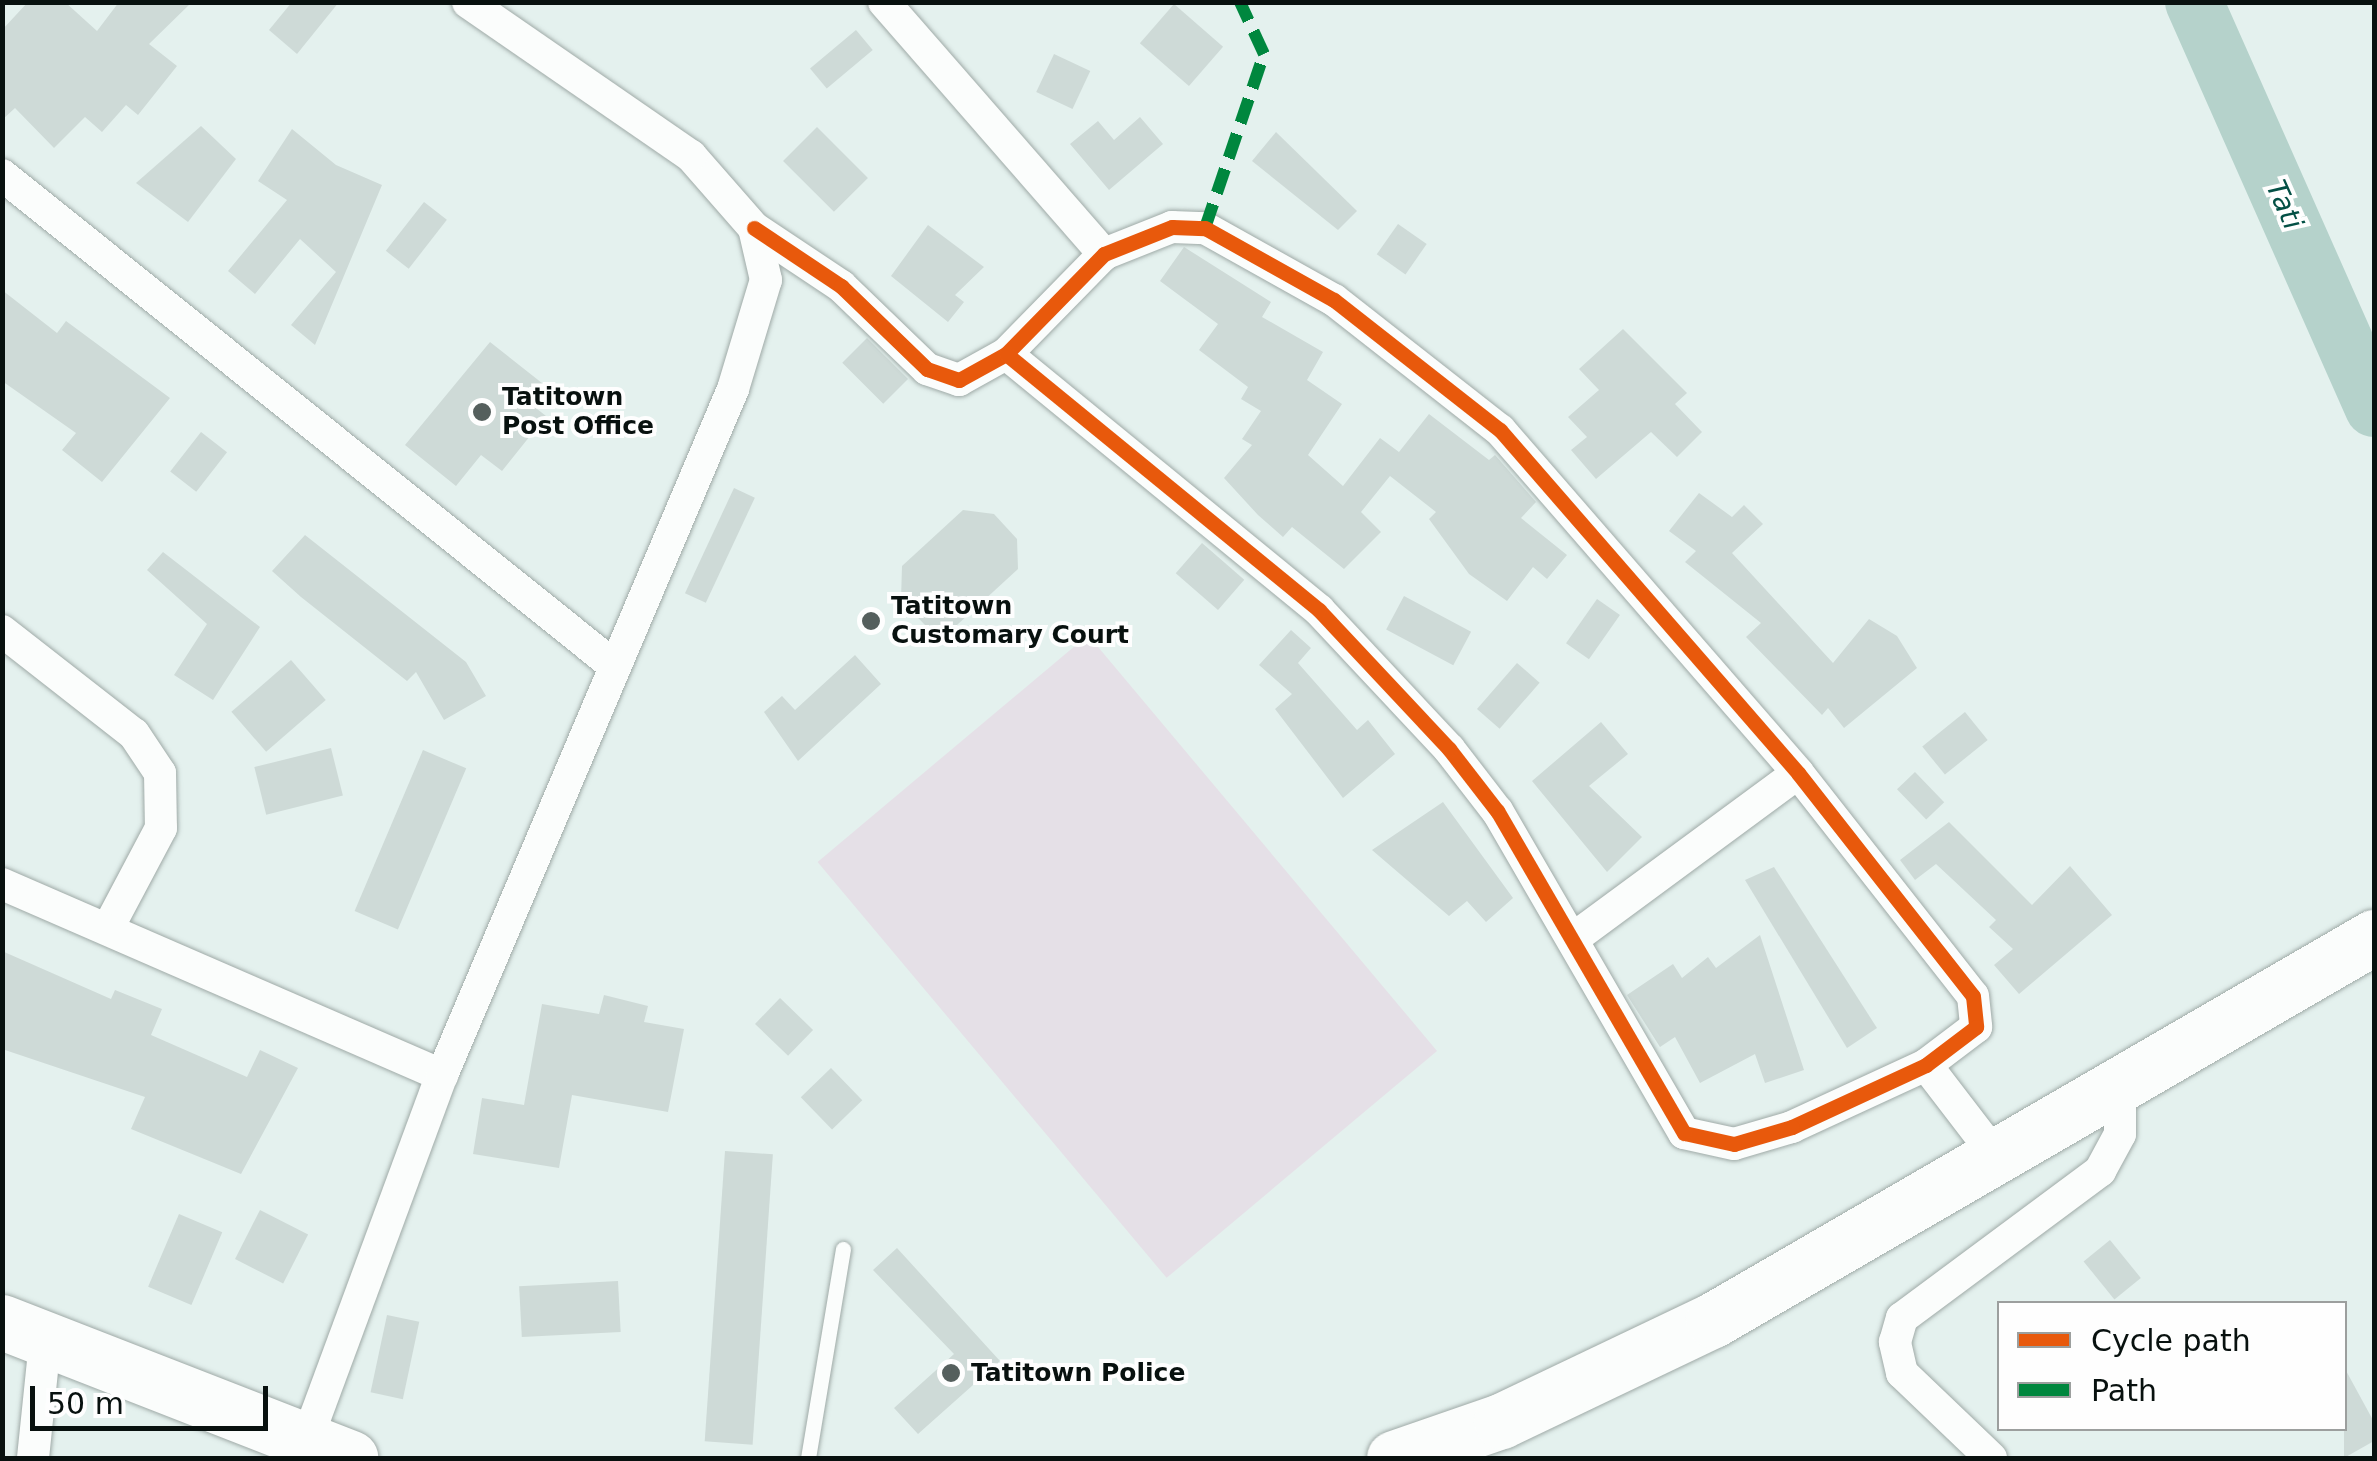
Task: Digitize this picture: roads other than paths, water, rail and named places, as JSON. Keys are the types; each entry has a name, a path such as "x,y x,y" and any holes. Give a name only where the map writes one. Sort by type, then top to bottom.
{"highway":[{"path":"1394,1458 1588,1383 1999,1160 2374,937"},
{"path":"24,1331 320,1453"}],"street":[{"path":"468,2 642,116 754,228 840,286 927,369 959,380 1006,354 1104,254 1172,226 1205,228 1334,300 1500,430 1798,773 1973,996 1976,1027 1926,1065 1792,1127 1705,1144 1666,1111 1574,938 1498,811 1319,610 1006,354"},
{"path":"884,2 1104,254"},
{"path":"2,175 612,664"},
{"path":"320,1453 442,1075 753,334 766,280 754,228"},
{"path":"2,631 134,734 160,773 161,828 108,928"},
{"path":"1574,938 1798,773"},
{"path":"2,884 442,1075"},
{"path":"1926,1065 1999,1160"},
{"path":"1991,1458 1902,1373 1895,1342 1902,1318 2100,1171 2120,1134 2120,1090"},
{"path":"24,1331 32,1458"}],"lane":[{"path":"808,1458 843,1248"}],"waterway":[{"name":"Tati","path":"2194,2 2374,408"}],"place":[{"name":"Tatitown Post Office","path":"482,412"},
{"name":"Tatitown Customary Court","path":"871,621"},
{"name":"Tatitown Police","path":"951,1373"}]}
